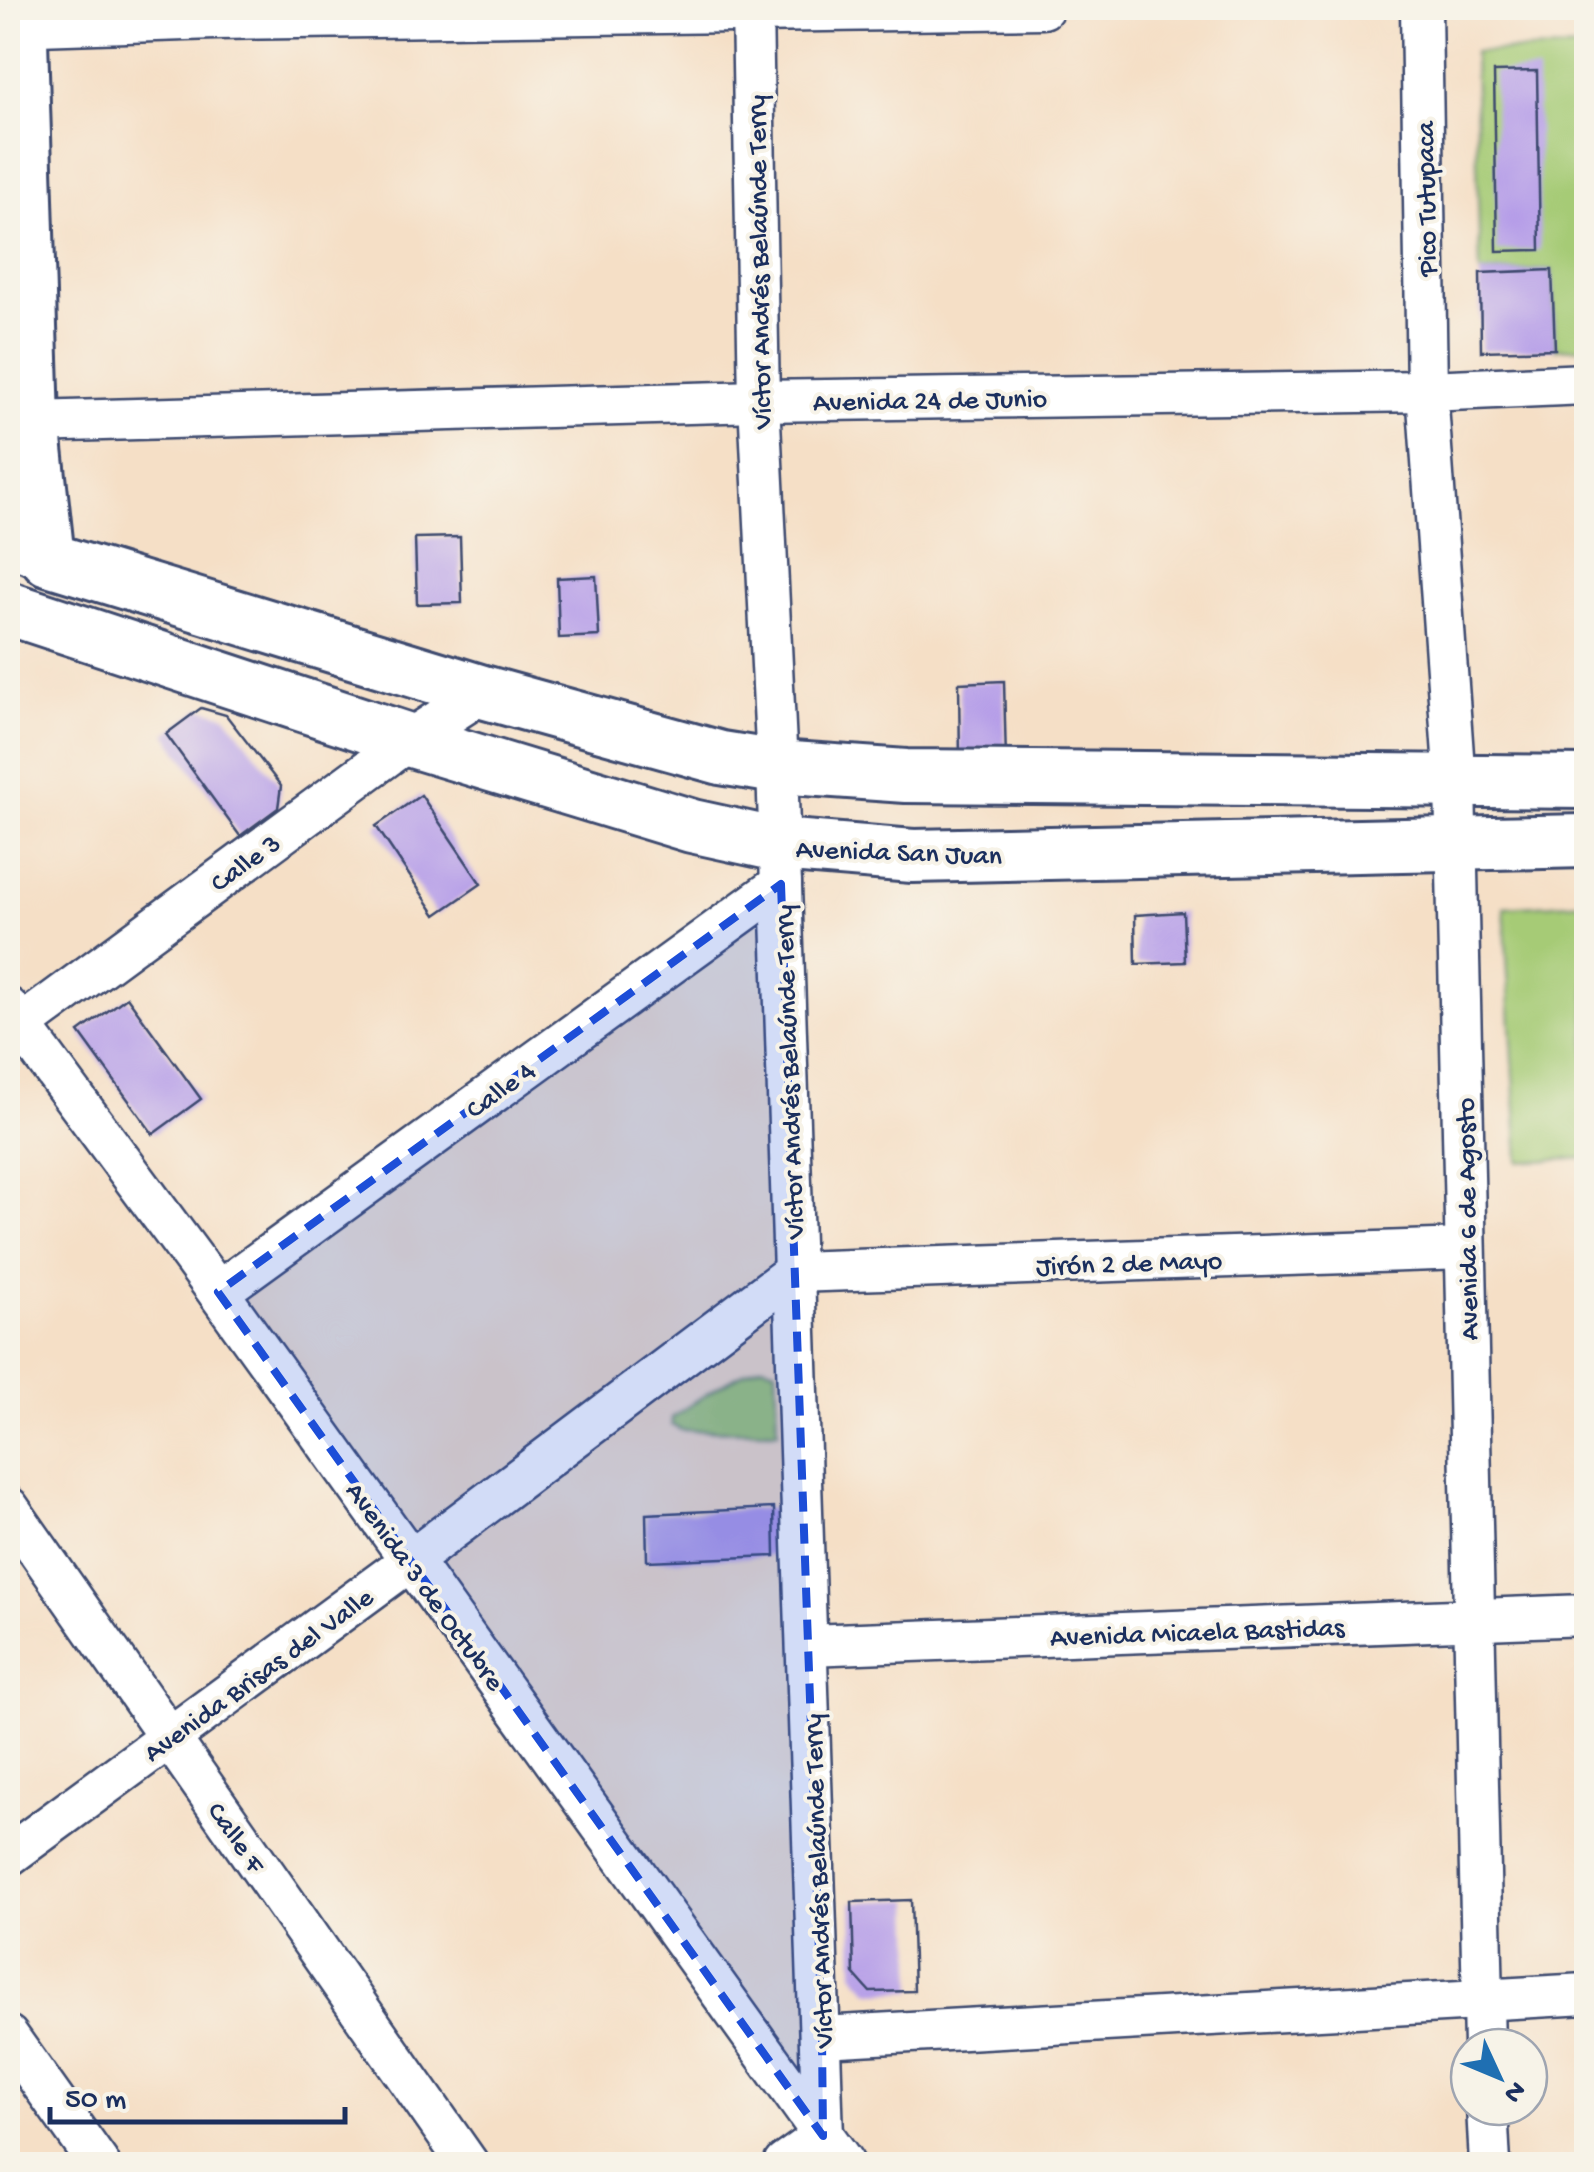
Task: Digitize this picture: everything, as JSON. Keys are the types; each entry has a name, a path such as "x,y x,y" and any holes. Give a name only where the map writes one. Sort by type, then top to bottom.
{"main road":[{"path":"16,20 33,422 28,552 483,692 722,758 777,767 906,776 1586,782"},
{"name":"Avenida San Juan","path":"8,608 410,740 692,826 780,865 913,856 1586,841"}],"street":[{"path":"16,20 215,13 1043,8"},
{"name":"Pico Tutupaca","path":"1420,8 1427,391"},
{"name":"Víctor Andrés Belaúnde Terry","path":"752,10 759,401 777,767 822,2037 834,2150"},
{"name":"Avenida 24 de Junio","path":"33,422 759,401 1427,391 1586,384"},
{"name":"Avenida 6 de Agosto","path":"1427,391 1455,783 1483,2027"},
{"name":"Calle 3","path":"12,1023 483,692"},
{"name":"Calle 4","path":"218,1292 780,865"},
{"name":"Avenida 3 de Octubre","path":"12,1023 51,1062 834,2150"},
{"name":"Jirón 2 de Mayo","path":"794,1272 1465,1249"},
{"name":"Avenida Brisas del Valle","path":"8,1856 794,1272"},
{"name":"Calle F","path":"8,1507 468,2164"},
{"name":"Avenida Micaela Bastidas","path":"808,1645 1586,1615"},
{"path":"822,2037 1586,1994"},
{"path":"8,2036 99,2164"},
{"path":"1488,2127 1490,2164"},
{"path":"784,2164 834,2150"}],"highlighted area":[{"path":"781,884 822,2037 823,2136 218,1292"}],"green space":[{"path":"1586,48 1586,348 1555,349 1552,270 1480,273 1474,52"},
{"path":"1586,902 1586,1158 1519,1162 1504,907"},
{"path":"762,1365 776,1369 778,1431 681,1430 672,1425 672,1418 704,1396"}],"building":[{"path":"1537,71 1540,250 1497,251 1494,72"},
{"path":"1552,270 1555,349 1481,351 1480,273"},
{"path":"460,537 462,603 417,604 415,538"},
{"path":"596,576 599,636 559,638 557,578"},
{"path":"1004,681 1006,762 960,763 959,683"},
{"path":"201,708 226,715 281,786 278,808 240,836 166,734"},
{"path":"421,795 481,884 436,915 376,826"},
{"path":"1183,912 1185,962 1136,964 1135,915"},
{"path":"127,997 201,1099 153,1134 79,1032"},
{"path":"774,1508 775,1556 647,1561 646,1514"},
{"path":"911,1900 914,1991 870,1992 854,1974 852,1902"}]}
